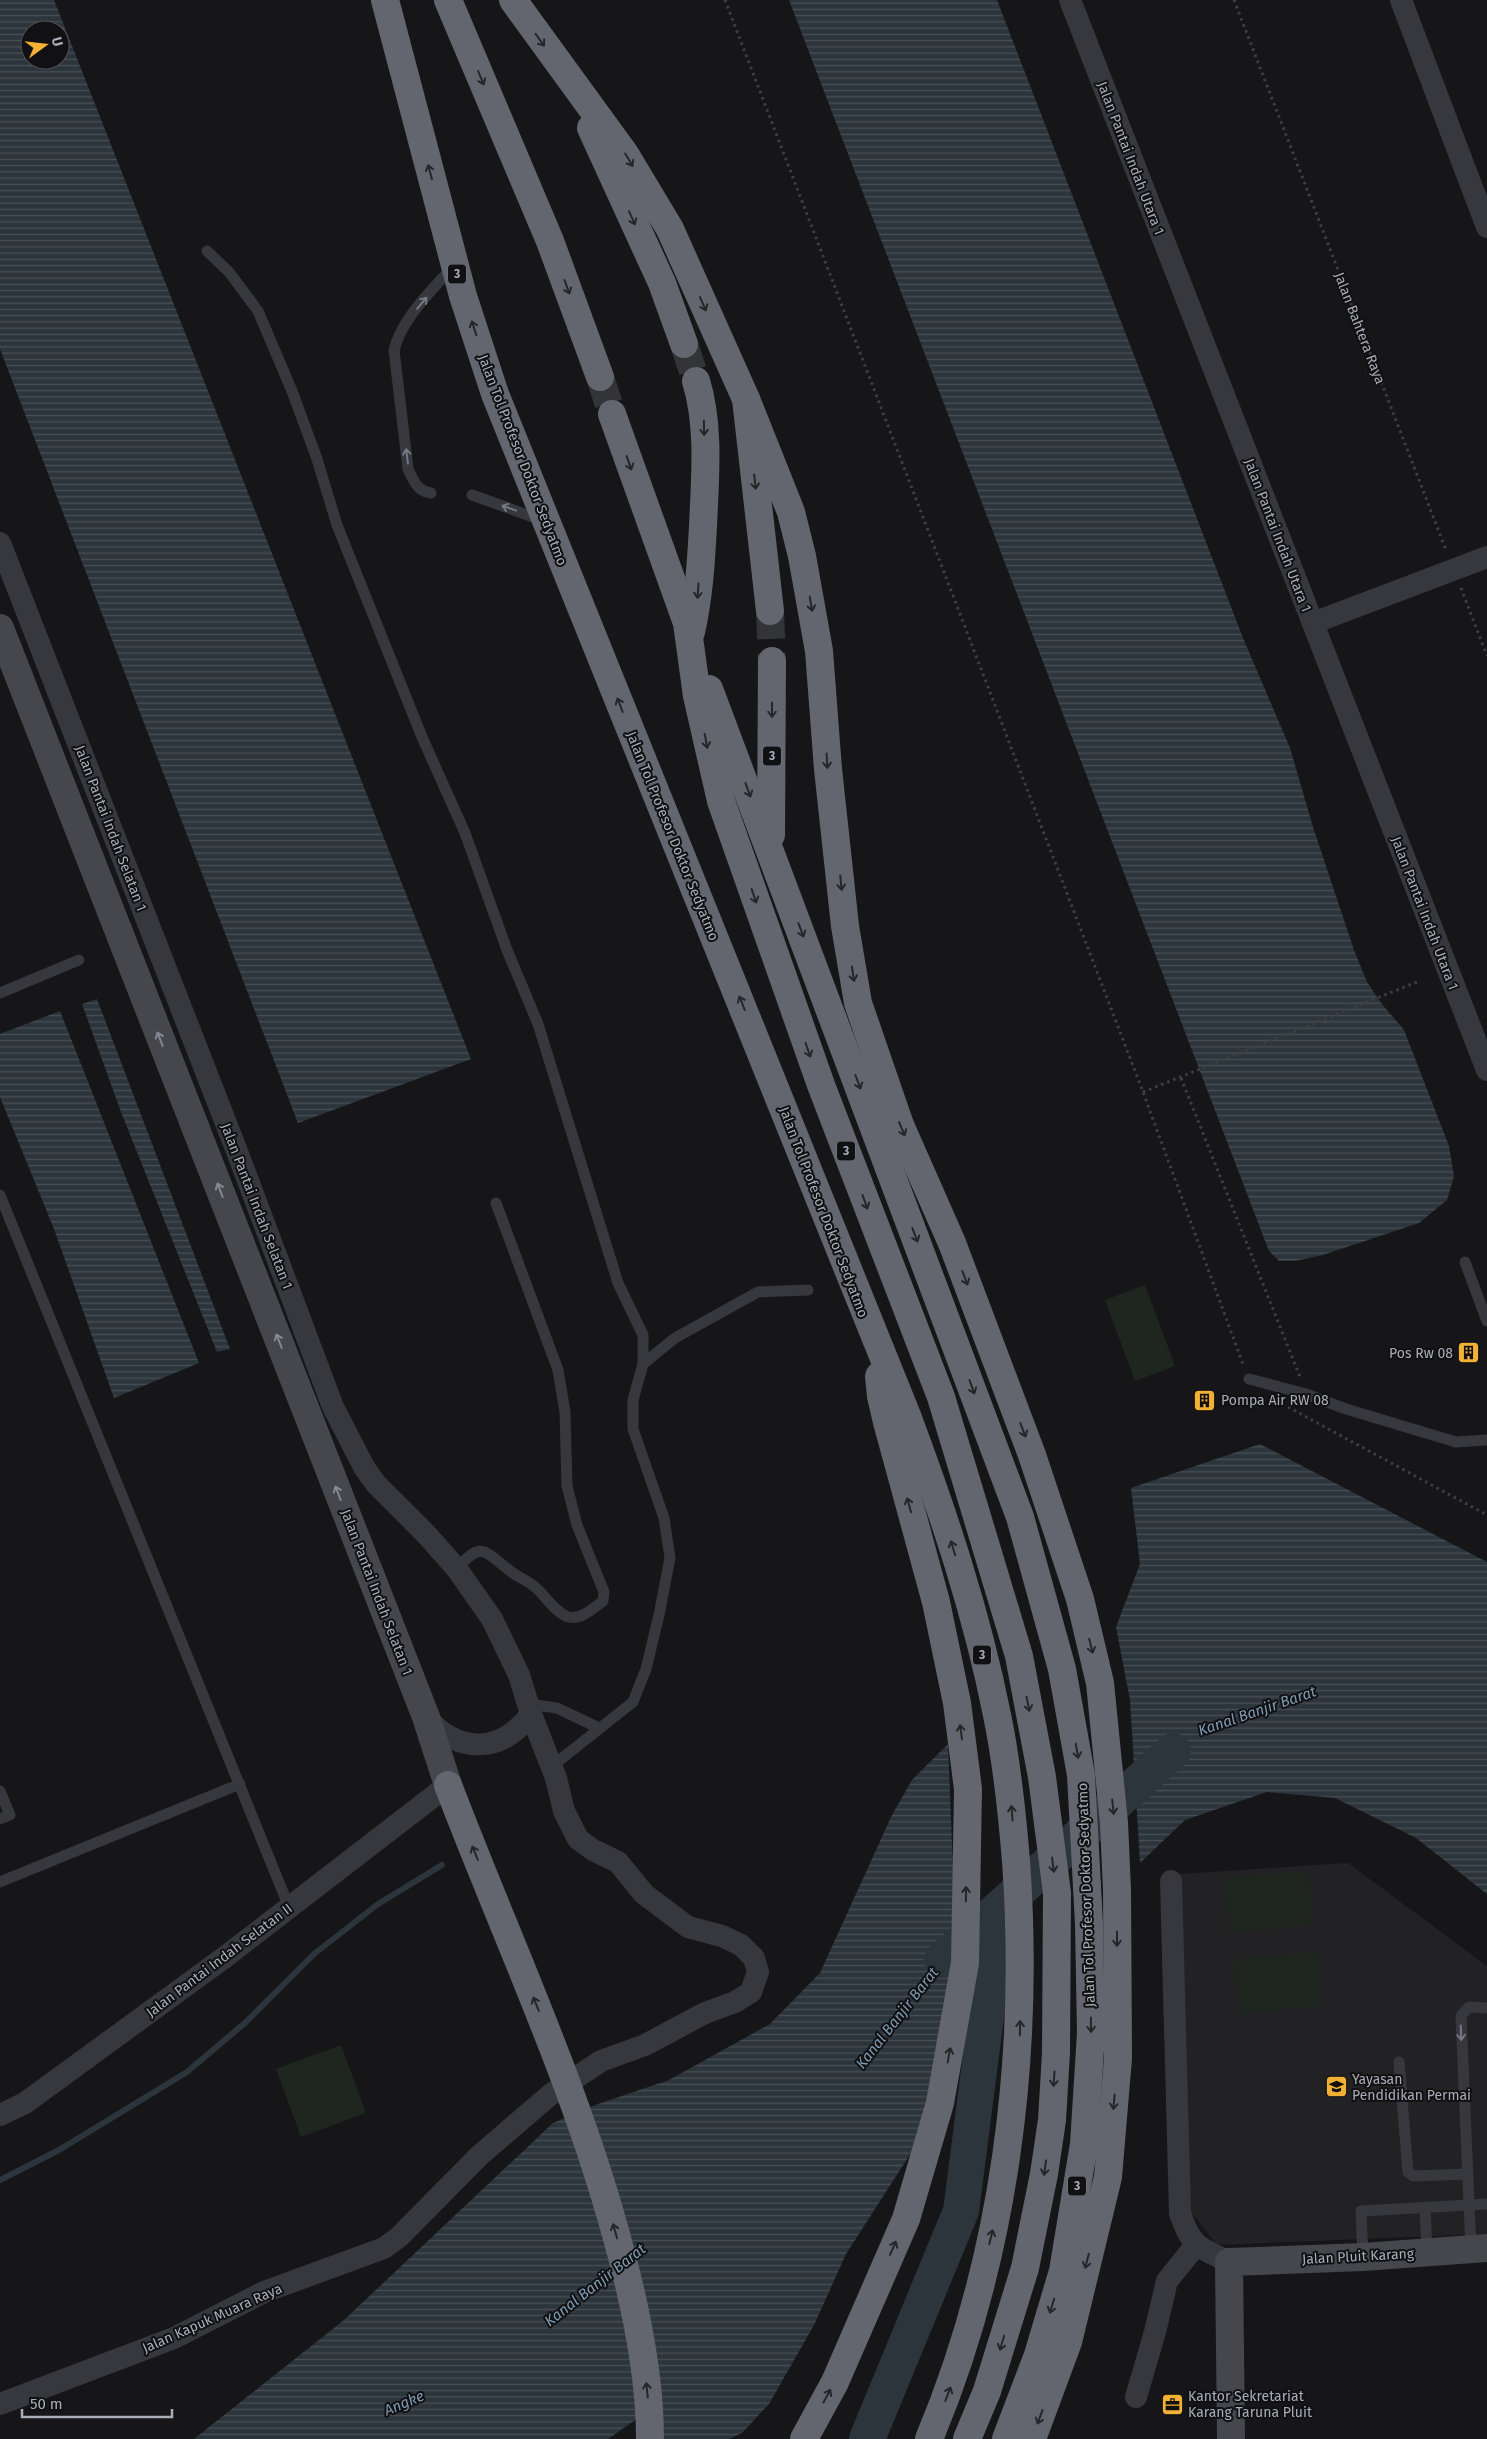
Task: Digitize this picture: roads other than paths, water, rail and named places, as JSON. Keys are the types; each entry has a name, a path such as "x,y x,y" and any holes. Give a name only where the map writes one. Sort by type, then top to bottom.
{"highway":[{"path":"448,0 550,241 600,377"},
{"path":"512,0 625,154 670,228 746,399 791,512 802,556 819,651 828,769 845,926 858,1003 900,1125 952,1243 1032,1455 1080,1599 1100,1682 1114,1823 1117,1890 1118,2058 1108,2177 1068,2342 1032,2439"},
{"name":"Jalan Tol Profesor Doktor Sedyatmo","path":"383,7 455,264 495,394 545,522 760,1048 878,1348 908,1418 938,1497 968,1595 998,1716 1012,1813 1020,1915 1020,2034 1010,2129 995,2220 972,2316 950,2389 929,2439"},
{"path":"569,78 662,283 684,344"},
{"path":"690,642 698,603 705,486 703,403 696,381"},
{"path":"746,399 770,611"},
{"name":"Jalan Tol Profesor Doktor Sedyatmo","path":"612,414 681,606 690,642 697,696 721,801 824,1094 941,1398 1019,1656 1042,1777 1056,1893 1056,2044 1052,2120 1044,2174 1025,2268 987,2390 967,2439"},
{"name":"Jalan Tol Profesor Doktor Sedyatmo","path":"690,642 771,852 1020,1517 1062,1669 1081,1775 1090,1924 1091,2033 1084,2144 1063,2271 1038,2355 1006,2439"},
{"name":"Jalan Tol Profesor Doktor Sedyatmo","path":"771,852 772,661"},
{"path":"804,2439 835,2382 906,2219 940,2103 965,1963 968,1788 957,1702 936,1602 881,1396 878,1348"},
{"path":"440,1791 554,2050 579,2112 600,2179 634,2304 644,2361 650,2439"}],"street":[{"name":"Jalan Pantai Indah Utara 1","path":"1070,0 1487,1070"},
{"path":"1401,0 1487,227"},
{"name":"Jalan Pantai Indah Selatan 1","path":"0,543 238,1154 333,1407 364,1467 376,1484 426,1534 476,1593 500,1632 519,1675 530,1709 521,1727 509,1736 495,1742 479,1745 464,1744 449,1738 436,1729 426,1717"},
{"path":"1313,623 1487,557"},
{"name":"Jalan Pantai Indah Selatan 1","path":"0,628 426,1717 440,1791"},
{"name":"Jalan Kapuk Muara Raya","path":"0,2404 174,2338 264,2292 384,2248 399,2237 479,2156 550,2095 601,2061 645,2045 705,2013 735,2002 752,1992 758,1972 754,1958 741,1945 722,1936 688,1927 644,1894 618,1862 593,1850 578,1839 564,1811 551,1767 530,1709"},
{"name":"Jalan Pantai Indah Selatan II","path":"0,2115 25,2103 225,1957 440,1791"},
{"path":"1170,1881 1180,2213 1186,2233 1196,2245 1229,2262 1231,2439"},
{"path":"1136,2397 1155,2332 1167,2281 1196,2245"},
{"name":"Jalan Pluit Karang","path":"1229,2262 1363,2257 1479,2249"}],"lane":[{"path":"207,251 229,272 258,312 292,391 317,459 337,525 422,737 465,833 507,950 538,1024 618,1283 643,1335 643,1364 633,1400 633,1429 664,1518 670,1558 646,1669 633,1702 551,1767"},
{"path":"431,493 422,491 415,483 408,469 394,350 398,336 406,322 455,264"},
{"path":"472,495 545,522"},
{"path":"0,993 79,960"},
{"path":"0,1195 289,1907"},
{"path":"457,1569 469,1555 478,1551 485,1551 497,1558 508,1570 535,1587 562,1613 570,1618 583,1615 603,1601 604,1592 577,1525 567,1486 565,1412 558,1370 496,1203"},
{"path":"1465,1262 1487,1321"},
{"path":"643,1364 675,1338 758,1292 808,1290"},
{"path":"1249,1379 1306,1394 1346,1409 1456,1442 1487,1440"},
{"path":"530,1709 557,1708 599,1728"},
{"path":"0,1882 240,1784"},
{"path":"0,1791 10,1815 0,1819"},
{"path":"1479,2249 1469,2205 1461,2016 1469,2006 1487,2008"},
{"path":"1399,2062 1408,2172 1413,2176 1467,2174"},
{"path":"1363,2257 1361,2210 1487,2204"},
{"path":"1425,2207 1427,2252"}],"water":[{"path":"0,0 54,0 62,20 20,20 20,70 70,70 70,41 471,1059 298,1123 0,349"},
{"path":"789,0 997,0 1243,638 1290,748 1313,827 1354,950 1367,982 1381,1003 1404,1030 1449,1146 1454,1176 1447,1200 1419,1223 1323,1255 1295,1261 1279,1261 1269,1251"},
{"path":"97,999 230,1349 217,1352 121,1112 82,1004"},
{"path":"60,1011 199,1363 114,1398 54,1229 0,1097 0,1034"},
{"path":"1260,1444 1487,1562 1487,1894 1416,1838 1335,1798 1267,1792 1185,1820 1140,1863 1130,1700 1116,1627 1140,1564 1131,1488"},
{"name":"Angke","path":"948,1744 957,1969 918,2142 846,2254 814,2325 769,2404 742,2433 729,2439 661,2439 661,2402 608,2439 194,2439 344,2320 553,2123 598,2104 669,2080 770,2024 820,1973 892,1815 912,1780"}],"waterway":[{"name":"Kanal Banjir Barat","path":"942,1960 1173,1751"},
{"path":"0,2180 59,2150 187,2072 246,2022 314,1954 378,1904 442,1865"},
{"path":"867,2439 961,2211 1000,1908"}],"tunnel":[{"path":"684,344 696,381"},
{"path":"600,377 612,414"},
{"path":"770,611 772,661"}],"place":[{"name":"Pos Rw 08","path":"1469,1353"},
{"name":"Pompa Air RW 08","path":"1205,1400"},
{"name":"Yayasan Pendidikan Permai","path":"1336,2087"},
{"name":"Kantor Sekretariat Karang Taruna Pluit","path":"1172,2404"}]}
